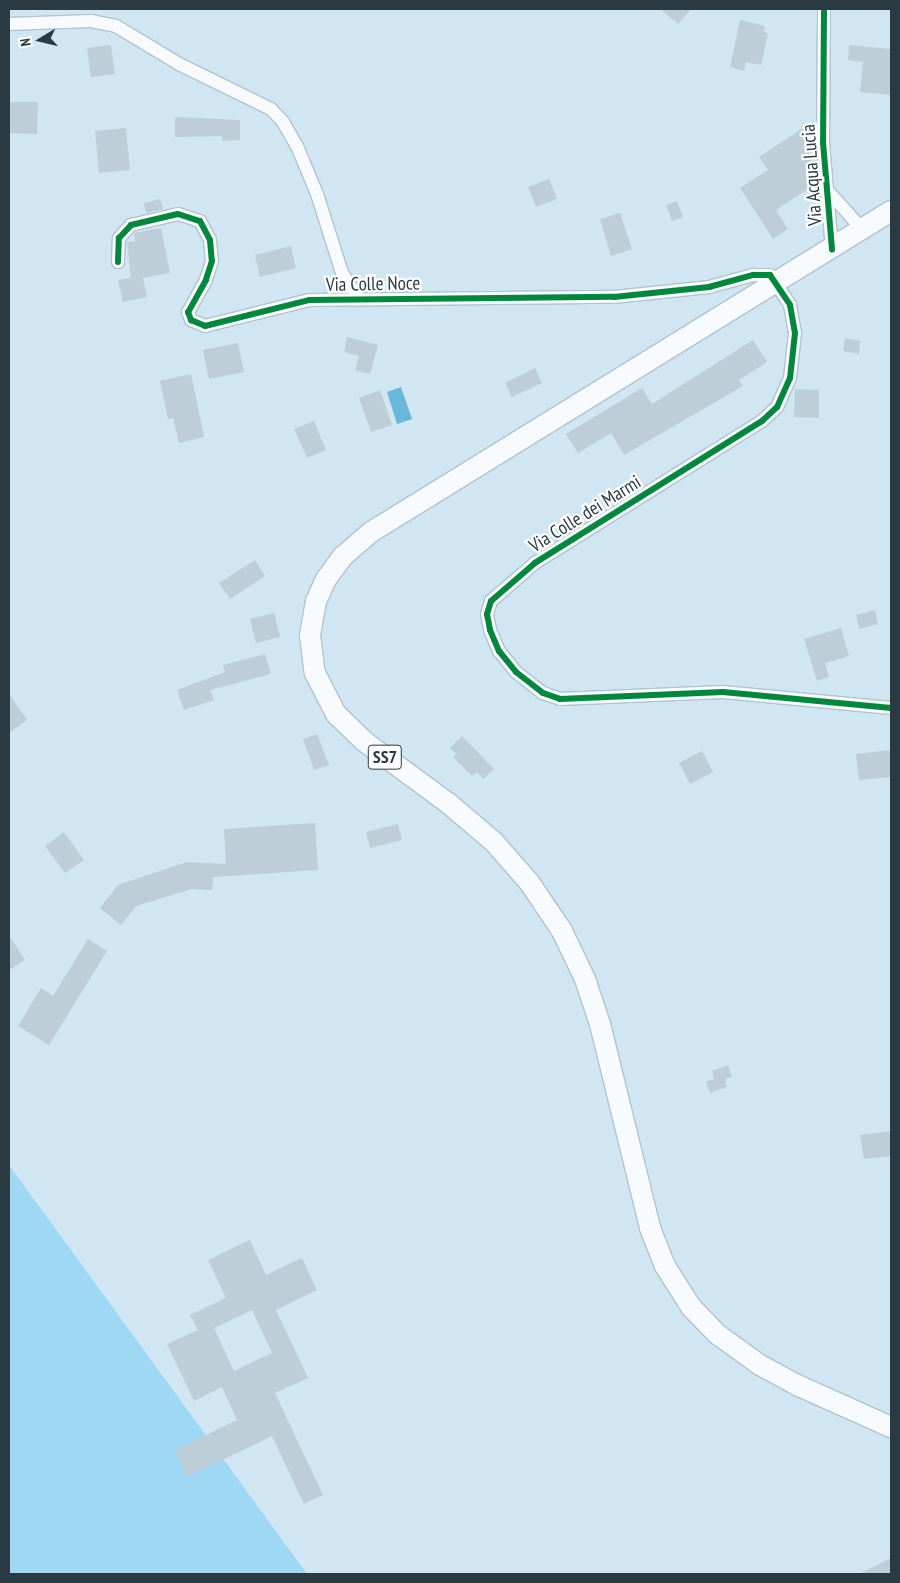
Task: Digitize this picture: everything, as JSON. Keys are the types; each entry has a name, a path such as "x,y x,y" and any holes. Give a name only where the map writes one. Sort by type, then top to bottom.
{"main road":[{"name":"SS7","path":"891,211 832,250 458,476 364,537 336,564 318,594 311,621 310,650 321,687 342,720 489,837 528,882 562,931 585,978 600,1024 650,1228 665,1266 691,1307 721,1337 760,1365 797,1385 891,1427"}],"street":[{"name":"Via Acqua Lucia","path":"824,9 826,43 823,119 832,250"},
{"name":"Via Colle Noce","path":"9,24 86,21 116,26 179,64 271,109 283,122 297,146 317,194 342,273 360,300"},
{"name":"Via Acqua Lucia","path":"827,190 863,230"},
{"name":"Via Colle Noce","path":"118,262 117,244 126,228 164,216 184,214 204,226 212,247 209,272 189,307 188,316 195,323 218,324 309,300 614,297 709,287 759,274 770,275 778,283"},
{"name":"Via Colle dei Marmi","path":"778,283 792,312 795,342 789,384 777,407 762,421 535,563 494,596 488,610 490,630 499,651 516,672 543,693 560,699 723,692 891,708"}],"shaded area":[{"path":"401,387 412,419 397,424 387,392"},
{"path":"9,1165 307,1574 9,1574"}],"building":[{"path":"660,9 691,9 678,24"},
{"path":"740,20 765,26 764,32 768,33 761,65 746,62 744,71 730,67"},
{"path":"111,45 115,74 91,77 87,48"},
{"path":"849,45 891,49 891,95 860,92 863,62 848,60"},
{"path":"9,102 38,102 37,134 9,133"},
{"path":"175,117 240,120 240,140 222,141 222,136 175,137"},
{"path":"809,124 814,185 776,210 788,229 773,239 740,188 768,170 759,157"},
{"path":"126,128 130,170 99,173 95,131"},
{"path":"549,179 557,199 536,207 528,187"},
{"path":"160,199 163,209 146,213 144,203"},
{"path":"677,201 683,217 672,221 666,205"},
{"path":"620,213 632,249 611,256 600,219"},
{"path":"161,228 170,273 143,278 147,297 123,302 118,280 131,278 127,242 135,241 134,233"},
{"path":"291,246 296,268 260,277 255,255"},
{"path":"347,337 378,345 370,374 355,370 359,356 344,352"},
{"path":"845,338 860,341 859,354 843,351"},
{"path":"753,340 767,362 739,380 743,386 624,455 611,433 578,453 566,434 642,388 652,404"},
{"path":"238,343 244,372 209,379 203,350"},
{"path":"535,368 542,383 512,397 505,383"},
{"path":"191,374 204,437 179,443 173,418 168,419 160,381"},
{"path":"795,389 819,390 819,418 794,417"},
{"path":"380,390 392,425 371,432 359,398"},
{"path":"314,421 326,450 307,458 294,429"},
{"path":"255,560 265,576 230,599 219,583"},
{"path":"875,610 878,624 859,629 856,615"},
{"path":"274,613 280,637 256,643 250,619"},
{"path":"841,628 849,656 825,663 829,677 817,681 804,639"},
{"path":"265,654 271,674 210,690 214,700 184,710 177,690 225,672 223,665"},
{"path":"9,694 27,720 9,733"},
{"path":"317,734 329,765 314,770 303,739"},
{"path":"462,736 494,769 483,779 477,772 472,776 453,757 457,754 450,748"},
{"path":"891,750 891,777 859,780 856,754"},
{"path":"702,751 713,772 690,784 679,763"},
{"path":"315,823 318,870 213,877 212,890 192,889 136,906 121,925 100,908 118,885 187,862 226,864 224,829"},
{"path":"398,824 402,840 370,848 366,832"},
{"path":"64,832 84,860 65,873 45,846"},
{"path":"9,935 25,960 9,970"},
{"path":"88,939 107,951 49,1045 18,1026 41,988 53,996"},
{"path":"728,1065 732,1077 725,1079 727,1087 710,1093 706,1082 714,1079 712,1071"},
{"path":"891,1131 891,1156 864,1159 860,1135"},
{"path":"250,1240 266,1275 302,1258 317,1290 276,1310 308,1378 275,1393 323,1495 304,1504 272,1436 187,1477 175,1450 237,1420 222,1387 194,1401 167,1344 198,1330 190,1315 226,1298 208,1260","holes":["252,1310 272,1353 234,1371 214,1328"]},
{"path":"891,1558 891,1574 859,1574"}],"cycle path":[{"path":"824,9 823,142 832,250"},
{"path":"118,262 119,238 131,225 178,214 200,221 210,240 212,261 206,280 188,312 191,320 205,326 309,300 614,297 709,287 753,275 770,275 790,305 795,333 790,378 777,407 762,421 535,563 491,601 487,614 490,630 499,651 516,672 543,693 560,699 723,692 891,708"}]}
